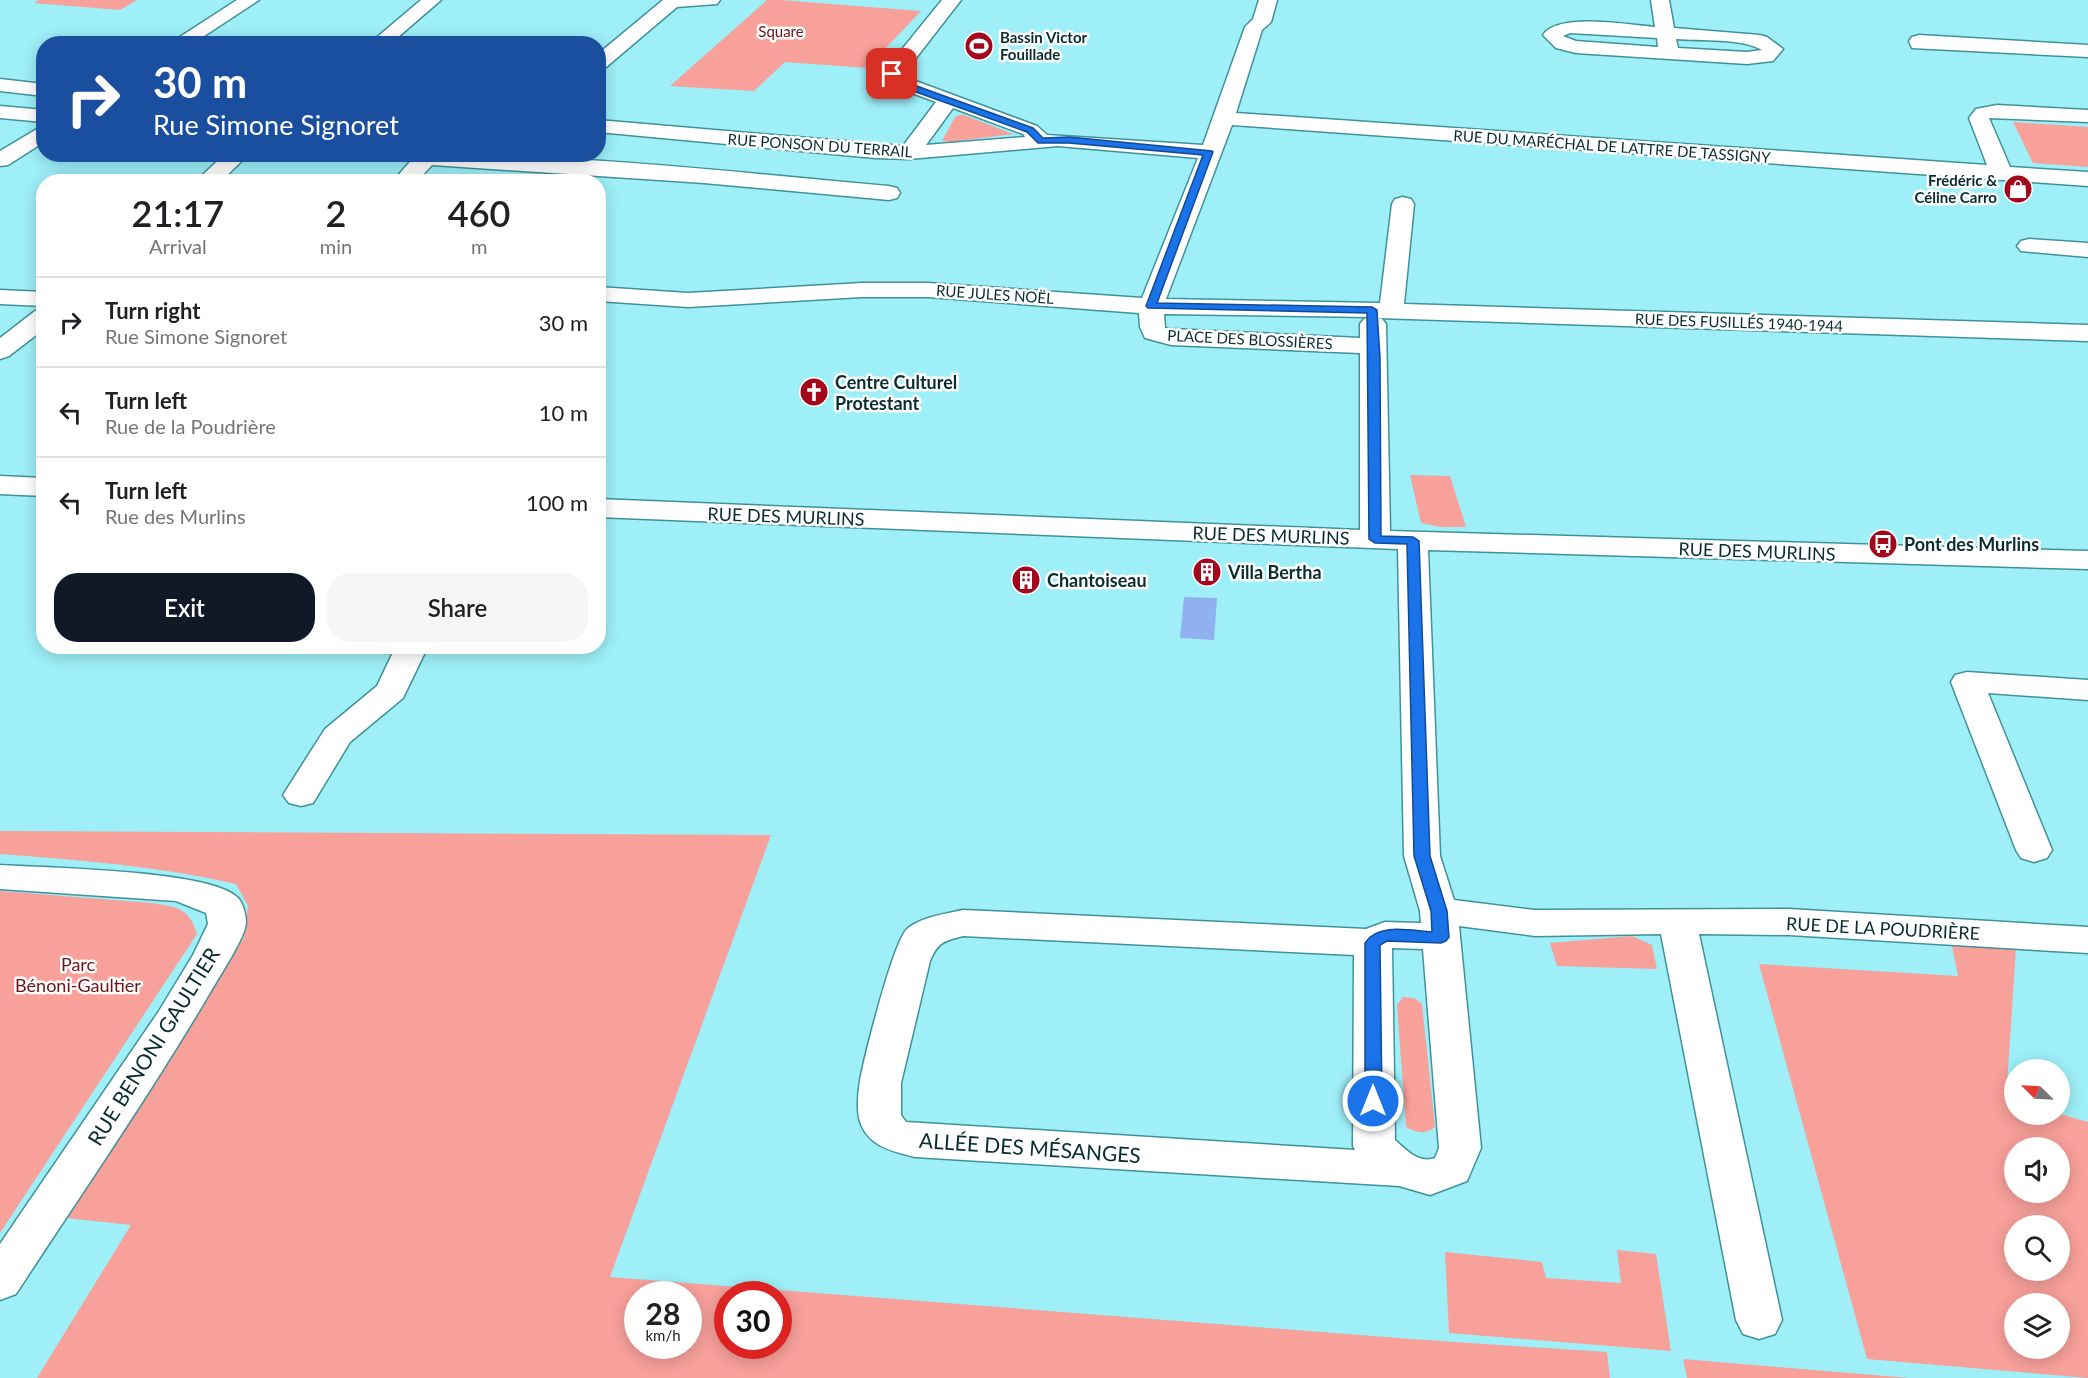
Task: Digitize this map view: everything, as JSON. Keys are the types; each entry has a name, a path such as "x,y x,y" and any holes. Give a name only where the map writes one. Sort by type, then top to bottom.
{"street":[{"path":"191,36 250,0"},
{"path":"388,36 432,0"},
{"path":"606,57 672,2 711,0"},
{"path":"952,0 892,74 892,79 1030,130 1041,141"},
{"path":"1151,306 1224,118 1254,27 1262,22 1268,0"},
{"path":"1660,0 1669,53"},
{"path":"1568,27 1665,33 1748,39 1769,45 1773,49 1766,57 1756,58 1669,53 1573,47 1561,44 1552,35 1568,27"},
{"path":"1919,44 1919,41 2088,51"},
{"path":"0,85 36,89"},
{"path":"909,153 948,101"},
{"path":"0,112 36,115"},
{"path":"2001,172 1979,118 1983,112 2088,116"},
{"name":"RUE DU MARÉCHAL DE LATTRE DE TASSIGNY","path":"1224,118 2088,179"},
{"name":"RUE PONSON DU TERRAIL","path":"606,127 909,153 1069,140 1209,152"},
{"path":"0,160 36,138"},
{"path":"215,174 230,162"},
{"path":"411,174 422,162"},
{"path":"508,162 889,194"},
{"path":"1375,539 1373,346 1403,204"},
{"path":"2029,246 2088,250"},
{"name":"RUE JULES NOËL","path":"606,295 688,300 862,290 928,290 1151,306 1382,311"},
{"path":"0,297 36,299"},
{"name":"PLACE DES BLOSSIÈRES","path":"1151,306 1151,324 1154,333 1171,337 1373,346"},
{"name":"RUE DES FUSILLÉS 1940-1944","path":"1382,311 2088,333"},
{"path":"0,351 36,322"},
{"path":"0,485 36,487"},
{"name":"RUE DES MURLINS","path":"606,508 1413,541 2088,560"},
{"path":"1372,943 1374,1146 1399,1169 1430,1178 1452,1169 1460,1148 1440,924 1422,856 1413,541"},
{"path":"302,795 337,736 391,691 408,654"},
{"path":"2034,850 1967,682 2088,690"},
{"name":"RUE BENONI GAULTIER","path":"0,877 176,889 204,897 224,906 227,924 212,956 173,1021 0,1281"},
{"path":"1677,921 1759,1320"},
{"name":"ALLÉE DES MÉSANGES","path":"1399,1169 915,1141 892,1135 880,1118 880,1083 911,961 920,939 935,930 963,922 1372,943 1384,935 1440,924"},
{"name":"RUE DE LA POUDRIÈRE","path":"1440,924 1789,922 2088,940"}],"green space":[{"path":"39,0 137,0 120,10 34,3"},
{"name":"Square","path":"767,0 921,11 867,68 785,62 754,91 670,86"},
{"path":"959,115 1013,134 942,141 955,117"},
{"path":"2013,122 2088,127 2088,167 2033,163"},
{"path":"1410,475 1450,476 1466,527 1440,527 1421,523"},
{"path":"0,831 771,835 610,1277 662,1281 624,1281 624,1359 702,1359 702,1284 714,1285 714,1359 792,1359 792,1291 1607,1352 1610,1378 37,1378 131,1225 66,1218 244,937 248,906 236,884 118,864 0,854"},
{"name":"Parc Bénoni-Gaultier","path":"0,891 169,906 186,914 197,934 0,1233"},
{"path":"1632,936 1652,945 1657,969 1557,966 1550,943"},
{"path":"1952,946 2016,948 2009,1059 2004,1059 2004,1125 2070,1125 2070,1117 2088,1122 2088,1378 1867,1359 1759,964 1958,976"},
{"path":"1403,997 1414,998 1422,1004 1435,1127 1424,1132 1406,1127 1397,1005"},
{"path":"1617,1250 1656,1254 1671,1351 1449,1333 1445,1252 1542,1262 1546,1278 1621,1283"},
{"path":"1683,1359 1909,1378 1687,1378"}],"water":[{"path":"1184,597 1217,598 1214,640 1180,638"}],"place":[{"name":"Bassin Victor Fouillade","path":"979,46"},
{"name":"Frédéric & Céline Carro","path":"2018,189"},
{"name":"Centre Culturel Protestant","path":"814,392"},
{"name":"Pont des Murlins","path":"1883,544"},
{"name":"Villa Bertha","path":"1207,572"},
{"name":"Chantoiseau","path":"1026,580"}],"route":[{"path":"892,74 892,79 897,82 1030,130 1041,141 1069,140 1209,152 1151,306 1372,310 1375,358 1375,539 1413,541 1422,856 1439,911 1441,937 1384,935 1372,943 1373,1101"}]}
